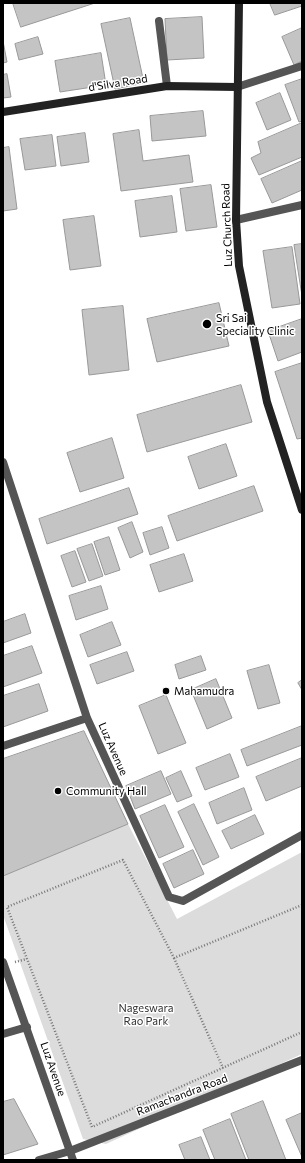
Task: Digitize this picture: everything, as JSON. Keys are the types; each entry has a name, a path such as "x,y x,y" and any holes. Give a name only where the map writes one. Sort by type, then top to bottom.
{"main road":[{"name":"Luz Church Road","path":"239,3 236,220 239,266 267,402 302,510"},
{"name":"d'Silva Road","path":"3,112 167,86 237,87"}],"street":[{"path":"159,21 167,86"},
{"path":"237,87 302,66"},
{"path":"236,220 302,205"},
{"name":"Luz Avenue","path":"3,462 88,718 168,896 183,902 302,836"},
{"path":"3,746 88,718"},
{"name":"Luz Avenue","path":"3,962 73,1160"},
{"path":"3,1034 27,1027"},
{"name":"Ramachandra Road","path":"39,1160 70,1151 302,1060"}],"path":[{"path":"223,1068 174,958 123,860 7,907 92,1127 223,1068 302,1032"},
{"path":"174,958 302,905"}],"green space":[{"name":"Nageswara Rao Park","path":"128,824 177,919 302,852 302,1054 106,1144 83,1139 3,915 3,876"}],"building":[{"path":"13,3 95,3 21,27"},
{"path":"270,3 302,3 302,6 275,15"},
{"path":"202,17 204,58 167,60 165,19"},
{"path":"130,18 144,83 115,89 101,24"},
{"path":"302,28 302,61 294,65 282,37"},
{"path":"38,37 43,54 19,60 15,44"},
{"path":"3,41 7,62 3,63"},
{"path":"101,53 106,85 60,92 55,61"},
{"path":"7,74 11,97 3,98 3,75"},
{"path":"302,79 302,121 299,122 285,85"},
{"path":"280,93 291,120 267,130 256,103"},
{"path":"203,111 206,136 152,141 150,116"},
{"path":"302,123 302,157 259,175 251,158 261,153 258,142"},
{"path":"139,130 143,161 189,155 193,182 121,191 113,134"},
{"path":"85,133 89,162 61,166 57,137"},
{"path":"52,135 56,166 25,170 20,139"},
{"path":"9,147 17,209 3,211 3,148"},
{"path":"302,161 302,190 272,203 261,179"},
{"path":"211,185 217,227 186,231 180,189"},
{"path":"172,196 177,232 140,237 135,201"},
{"path":"94,216 101,266 70,270 63,220"},
{"path":"302,244 302,296 294,245"},
{"path":"292,247 300,304 272,308 263,251"},
{"path":"219,303 229,346 157,362 147,319"},
{"path":"123,306 129,370 89,375 82,310"},
{"path":"302,319 302,352 278,361 268,331"},
{"path":"302,363 302,438 297,439 275,372"},
{"path":"241,385 252,422 147,452 137,415"},
{"path":"112,438 124,478 80,492 67,453"},
{"path":"226,444 237,476 199,489 188,457"},
{"path":"254,486 263,511 177,541 168,516"},
{"path":"129,488 138,514 47,544 39,519"},
{"path":"132,522 143,552 130,558 118,528"},
{"path":"162,527 169,548 150,555 143,533"},
{"path":"109,537 120,570 105,575 94,542"},
{"path":"92,544 103,576 89,581 77,549"},
{"path":"75,551 86,582 72,587 61,556"},
{"path":"184,554 193,581 159,592 150,565"},
{"path":"101,586 108,609 76,620 69,596"},
{"path":"25,614 31,633 3,643 3,622"},
{"path":"112,622 121,645 88,657 80,635"},
{"path":"32,646 42,673 3,687 3,656"},
{"path":"127,652 134,671 97,684 90,665"},
{"path":"201,656 206,670 179,679 175,665"},
{"path":"269,665 280,703 258,709 247,671"},
{"path":"216,679 232,718 207,729 191,690"},
{"path":"302,680 302,690 298,683"},
{"path":"39,684 48,711 3,727 3,696"},
{"path":"166,695 186,743 158,754 139,706"},
{"path":"302,726 302,745 247,766 241,750"},
{"name":"Community Hall","path":"84,731 128,824 3,876 3,759"},
{"path":"230,754 239,777 205,790 196,768"},
{"path":"302,758 302,786 266,801 256,777"},
{"path":"161,771 171,794 135,809 126,786"},
{"path":"181,771 192,796 177,802 166,778"},
{"path":"244,788 252,810 217,824 209,803"},
{"path":"194,804 219,857 203,865 178,812"},
{"path":"165,805 184,847 159,858 140,816"},
{"path":"255,815 264,834 231,849 222,831"},
{"path":"193,850 204,874 174,888 163,864"},
{"path":"14,1099 38,1144 3,1155 3,1102"},
{"path":"263,1101 286,1160 249,1160 231,1114"},
{"path":"302,1113 302,1157 286,1120"},
{"path":"230,1119 246,1160 215,1160 203,1130"},
{"path":"201,1137 210,1160 185,1160 179,1145"}],"place":[{"name":"Sri Sai Speciality Clinic","path":"207,324"},
{"name":"Mahamudra","path":"166,691"},
{"name":"Community Hall","path":"58,791"}]}
